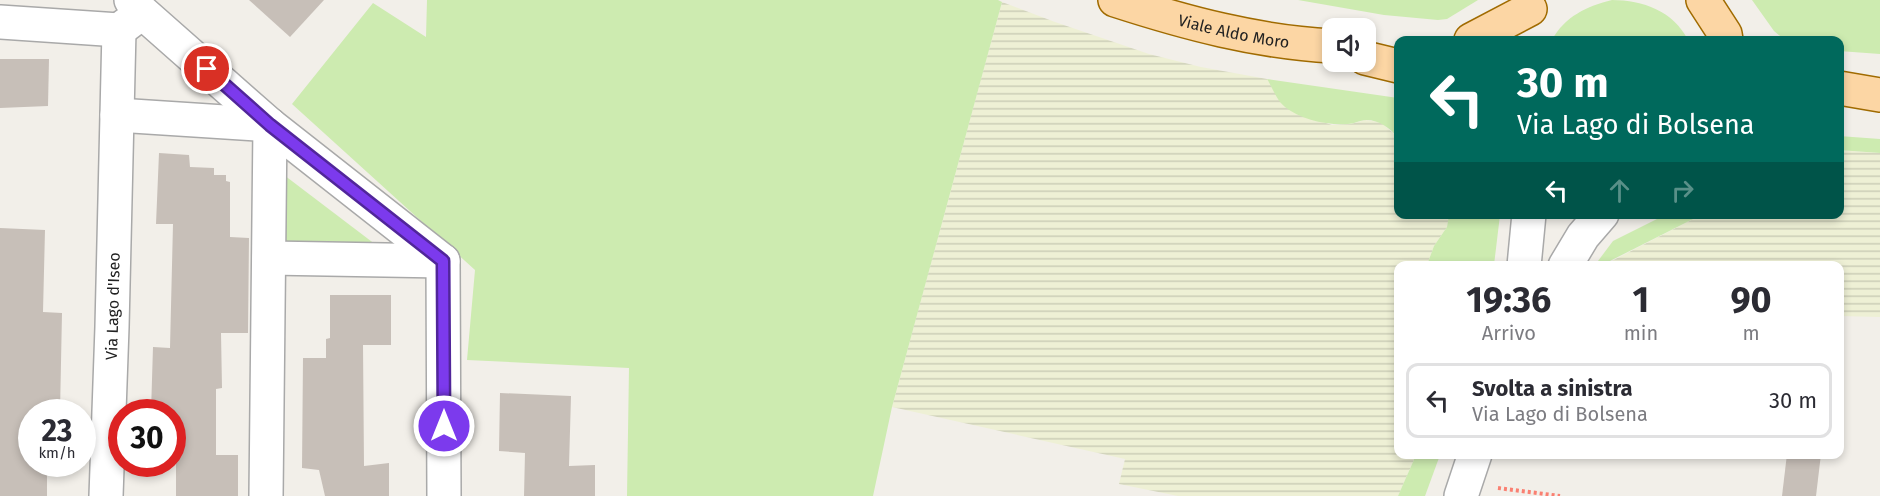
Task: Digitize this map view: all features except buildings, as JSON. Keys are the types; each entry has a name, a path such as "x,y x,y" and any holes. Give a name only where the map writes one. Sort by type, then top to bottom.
{"main road":[{"name":"Viale Aldo Moro","path":"1115,0 1180,21 1221,31 1322,46"},
{"path":"1705,1 1727,36"},
{"path":"1478,36 1533,4"},
{"path":"1516,36 1533,4"},
{"path":"1376,49 1394,50"},
{"path":"1376,61 1394,65"},
{"path":"1844,89 1880,95"},
{"path":"1844,104 1880,103"}],"street":[{"path":"0,22 131,14 443,261"},
{"name":"Via Lago d'Iseo","path":"106,496 117,115 131,14"},
{"path":"117,115 270,125"},
{"path":"266,496 270,125"},
{"path":"1524,261 1529,219"},
{"path":"1568,261 1583,236 1598,219"},
{"path":"269,258 443,261"},
{"path":"443,261 444,496"}],"path":[{"path":"1467,478 1560,496"}],"green space":[{"path":"427,0 998,0 1002,2 892,407 873,496 627,496 629,368 467,360 475,270 292,104 373,3 426,37"},
{"path":"1298,0 1478,0 1447,19 1438,20 1384,15"},
{"path":"1612,0 1646,5 1666,15 1686,36 1554,36 1570,19 1594,6"},
{"path":"1752,0 1880,0 1880,54 1844,51 1844,36 1780,36"},
{"path":"1002,2 1149,54 1201,67 1267,79 1284,106 1332,125 1351,124 1365,120 1380,122 1394,134 1394,219 1448,219 1447,227 1434,246 1428,261 1394,261 1394,459 1414,459 1398,496 1178,496 1119,484 1125,459 892,407"},
{"path":"1267,79 1394,97 1394,134 1384,125 1371,120 1350,124 1315,121 1291,111 1277,98"},
{"path":"1844,136 1880,139 1880,153 1844,150"},
{"path":"1844,150 1880,153 1880,317 1844,316 1844,261 1612,261 1693,219 1844,219"},
{"path":"280,172 384,251 278,249"},
{"path":"1448,219 1500,219 1494,261 1428,261 1434,246 1447,227"},
{"path":"1657,219 1693,219 1610,261 1598,261 1613,241"},
{"path":"1414,459 1439,459 1425,496 1398,496"}],"route":[{"path":"207,69 270,125 443,261 444,426"}]}
